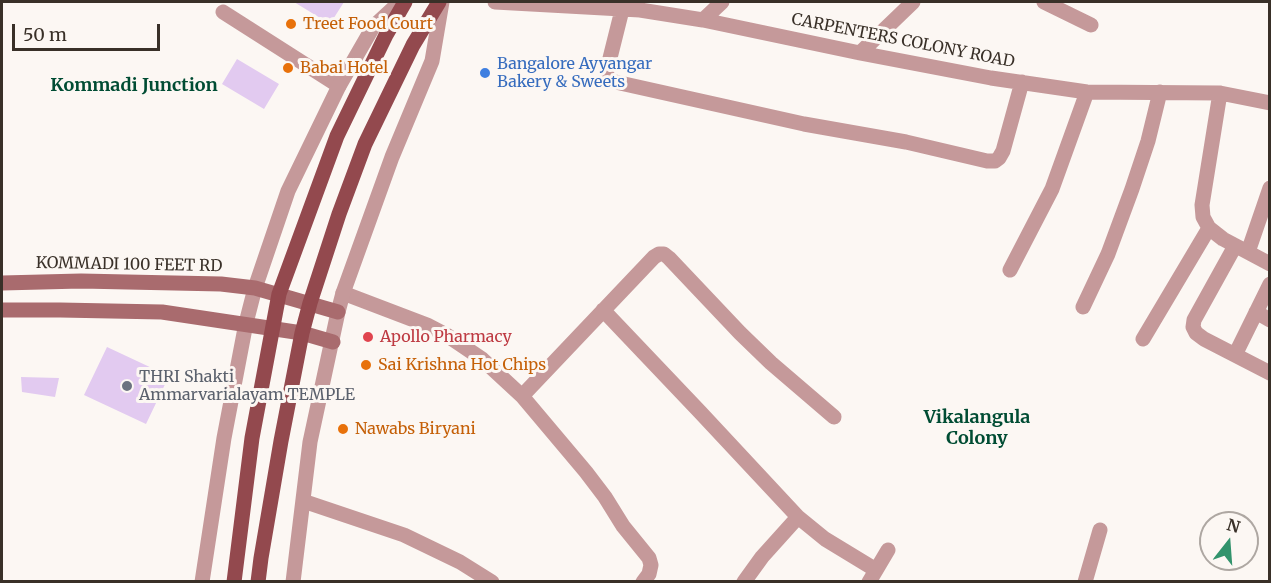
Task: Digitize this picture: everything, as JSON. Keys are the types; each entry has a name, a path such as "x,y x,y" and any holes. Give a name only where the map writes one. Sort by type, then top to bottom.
{"main road":[{"path":"234,582 252,438 279,294 337,136 386,35 405,2"},
{"path":"258,582 281,441 310,303 365,144 413,45 441,2"},
{"name":"KOMMADI 100 FEET RD","path":"2,283 81,281 221,284 255,288 338,312"},
{"path":"2,310 162,312 302,333 333,342"}],"street":[{"path":"202,582 224,438 246,324 255,288 288,191 339,86 373,27 400,2"},
{"path":"292,582 310,441 338,312 392,157 432,62 441,2"},
{"name":"CARPENTERS COLONY ROAD","path":"495,2 640,10 703,20 860,53 1087,92 1220,93 1269,103"},
{"path":"703,20 722,2"},
{"path":"860,53 913,2"},
{"path":"1044,2 1091,25"},
{"path":"622,9 606,76 611,81 804,124 906,142 987,161 995,161 1004,151 1022,82"},
{"path":"223,12 339,86"},
{"path":"1010,270 1052,189 1087,92"},
{"path":"1083,308 1108,254 1132,189 1148,141 1160,92"},
{"path":"1220,93 1202,205 1203,217 1209,228 1223,239 1269,264"},
{"path":"1269,188 1242,249 1194,320 1193,327 1196,333 1204,339 1269,373"},
{"path":"1143,339 1209,228"},
{"path":"522,396 654,257 664,254 771,363 834,417"},
{"path":"1235,355 1263,316 1269,284"},
{"path":"343,293 428,325 448,336 482,359 522,396 586,472 649,558 651,565 649,574 643,582"},
{"path":"603,310 798,517 873,576 888,550"},
{"path":"303,501 405,535 459,562 492,582"},
{"path":"744,582 762,557 798,517"},
{"path":"1085,582 1100,530"}],"building":[{"path":"294,2 344,2 330,24"},
{"path":"237,59 279,84 264,109 222,84"},
{"name":"THRI Shakti Ammarvarialayam TEMPLE","path":"107,347 169,376 146,424 84,395"},
{"path":"21,377 59,378 55,397 22,392"}],"place":[{"name":"Treet Food Court","path":"291,24"},
{"name":"Babai Hotel","path":"288,68"},
{"name":"Bangalore Ayyangar Bakery & Sweets","path":"485,73"},
{"name":"Apollo Pharmacy","path":"368,337"},
{"name":"Sai Krishna Hot Chips","path":"366,365"},
{"name":"THRI Shakti Ammarvarialayam TEMPLE","path":"127,386"},
{"name":"Nawabs Biryani","path":"343,429"}],"district":[{"name":"Kommadi Junction","path":"134,86"},
{"name":"Vikalangula Colony","path":"977,428"}]}
